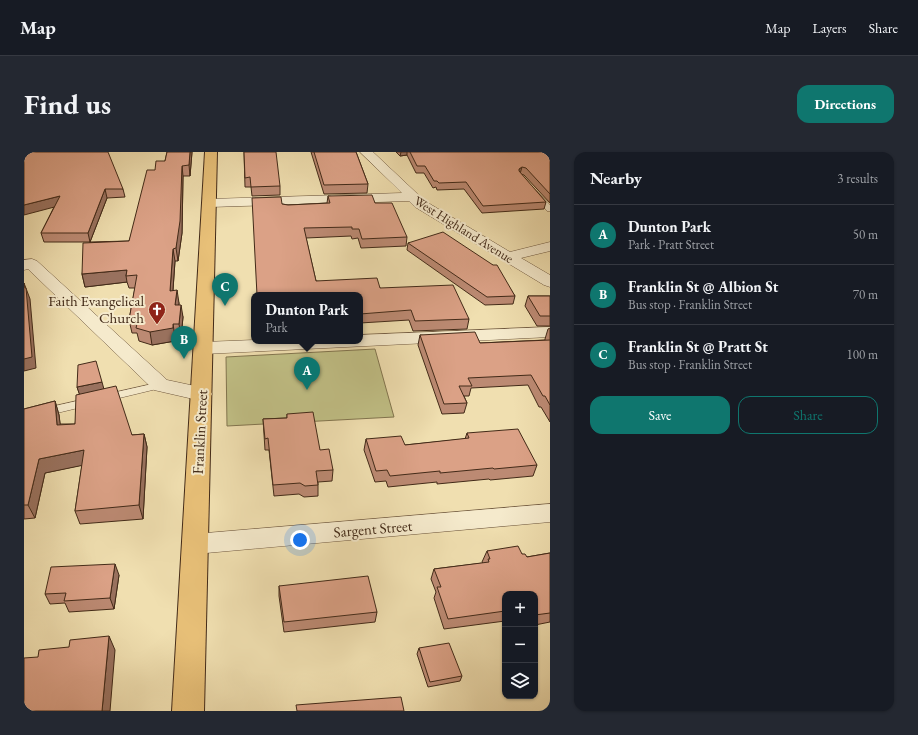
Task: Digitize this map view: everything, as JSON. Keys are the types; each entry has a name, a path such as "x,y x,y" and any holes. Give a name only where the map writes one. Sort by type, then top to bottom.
{"main road":[{"name":"Franklin Street","path":"188,711 211,152"}],"street":[{"name":"West Highland Avenue","path":"366,152 412,197 425,207 550,282"},
{"path":"210,203 412,197"},
{"path":"508,257 550,246"},
{"path":"27,261 160,385 202,394"},
{"path":"363,341 550,332"},
{"path":"204,348 290,344"},
{"name":"Sargent Street","path":"195,544 550,513"}],"lane":[{"path":"530,187 550,209"},
{"path":"24,417 160,385"}],"shaded area":[{"path":"375,349 394,417 227,426 226,357"}],"building":[{"path":"24,152 108,152 123,189 105,189 88,233 41,233 60,196 24,205"},
{"path":"167,152 190,152 189,165 182,166 180,221 176,248 173,249 170,291 177,290 175,305 181,305 179,324 173,324 173,328 150,332 136,328 138,320 129,320 137,275 126,276 127,270 82,274 83,243 129,241 147,170 155,170 156,161 165,161"},
{"path":"244,152 276,152 280,186 251,187 250,177 245,178"},
{"path":"314,152 356,152 368,184 324,185"},
{"path":"410,152 550,152 550,194 526,168 522,167 519,171 546,202 483,206 466,182 439,183 434,181 425,166 417,166"},
{"path":"372,195 375,203 392,203 407,237 362,239 359,229 352,229 352,227 304,228 316,281 377,278 380,288 453,285 469,319 415,321 411,310 363,314 363,292 257,292 252,198 281,197 282,204 288,205 330,203 328,196"},
{"path":"443,232 493,265 497,265 515,296 487,297 408,243"},
{"path":"24,283 26,288 32,357 24,359"},
{"path":"528,296 550,296 550,316 540,316"},
{"path":"475,332 480,343 550,340 550,405 531,375 468,378 472,386 459,386 467,403 444,404 420,335"},
{"path":"96,361 102,382 77,387 78,365"},
{"path":"116,386 132,435 144,434 139,505 75,511 84,450 39,459 28,505 24,505 24,409 55,401 57,425 75,424 76,395"},
{"path":"313,412 320,450 329,449 333,470 316,471 318,485 305,486 300,483 273,485 268,438 265,439 263,419 287,418 287,414"},
{"path":"518,429 537,465 440,473 440,471 390,476 387,470 376,471 366,439 401,436 405,445 469,438 467,433"},
{"path":"518,546 522,554 525,554 527,557 550,553 550,613 538,615 538,591 502,591 502,611 448,619 437,587 441,587 434,569 489,562 488,559 490,559 487,551"},
{"path":"115,564 110,598 64,601 66,593 45,594 51,567"},
{"path":"368,576 377,612 284,622 279,586"},
{"path":"109,636 102,711 24,711 24,658 38,657 39,650 69,647 70,640"},
{"path":"449,643 462,676 430,682 419,648"},
{"path":"401,697 404,711 297,711 296,705"}],"place":[{"name":"Franklin St @ Pratt St","path":"225,306"},
{"name":"Faith Evangelical Church","path":"157,325"},
{"name":"Franklin St @ Albion St","path":"184,359"},
{"name":"Dunton Park","path":"307,390"}]}
